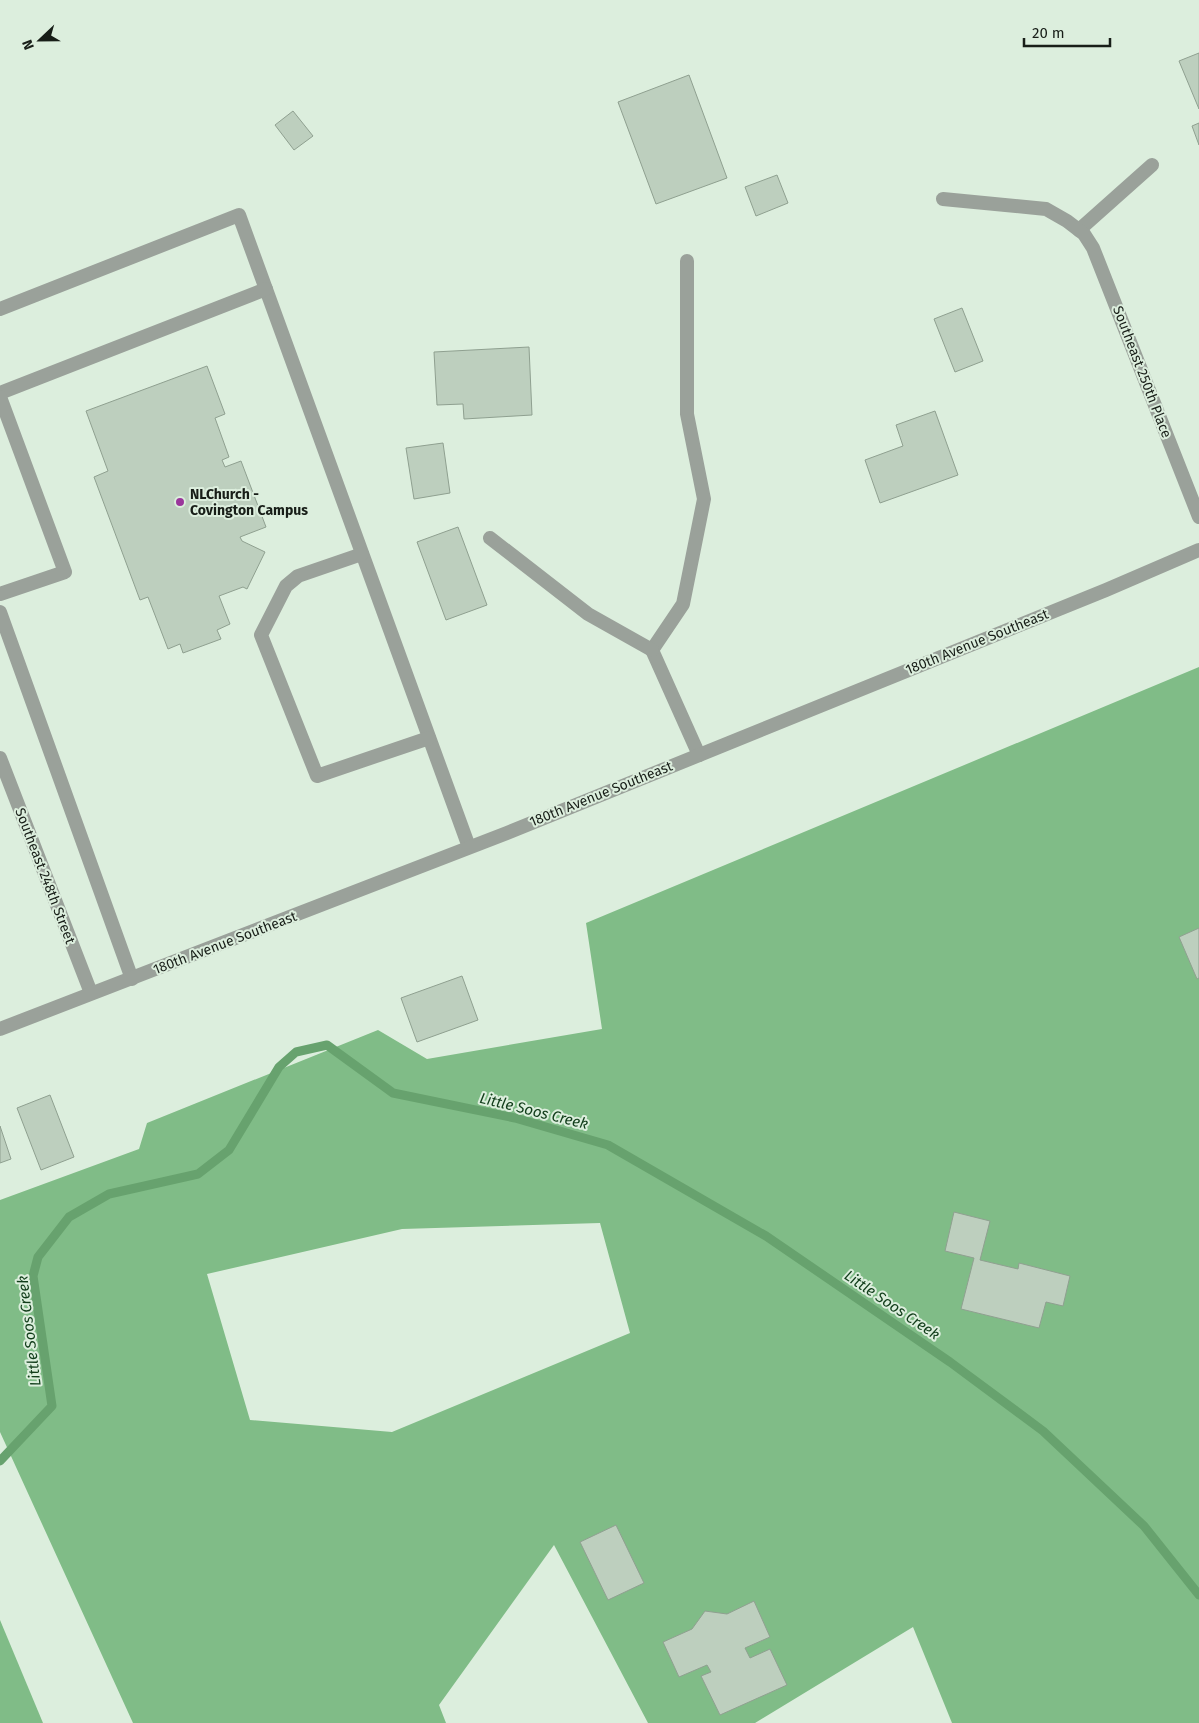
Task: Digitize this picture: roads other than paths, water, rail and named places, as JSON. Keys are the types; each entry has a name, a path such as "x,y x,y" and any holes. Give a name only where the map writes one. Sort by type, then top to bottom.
{"street":[{"path":"1079,230 1152,165"},
{"name":"Southeast 250th Place","path":"943,200 1046,209 1084,234 1094,248 1199,517"},
{"path":"0,309 239,215 469,848"},
{"path":"652,650 683,604 704,500 687,414 686,261"},
{"path":"0,393 266,289"},
{"path":"0,397 65,572 0,594"},
{"path":"490,538 588,614 652,650 699,755"},
{"name":"180th Avenue Southeast","path":"0,1029 469,848 1106,590 1199,550"},
{"path":"362,554 298,576 286,586 261,635 317,776 429,738"},
{"path":"0,612 132,978"},
{"name":"Southeast 248th Street","path":"0,758 91,993"}],"waterway":[{"name":"Little Soos Creek","path":"0,1461 52,1406 33,1276 38,1257 69,1217 109,1194 198,1174 229,1150 279,1067 296,1052 327,1045 393,1093 515,1118 608,1145 766,1236 950,1362 1043,1431 1144,1526 1199,1595"}],"place":[{"name":"NLChurch - Covington Campus","path":"180,502"}]}
